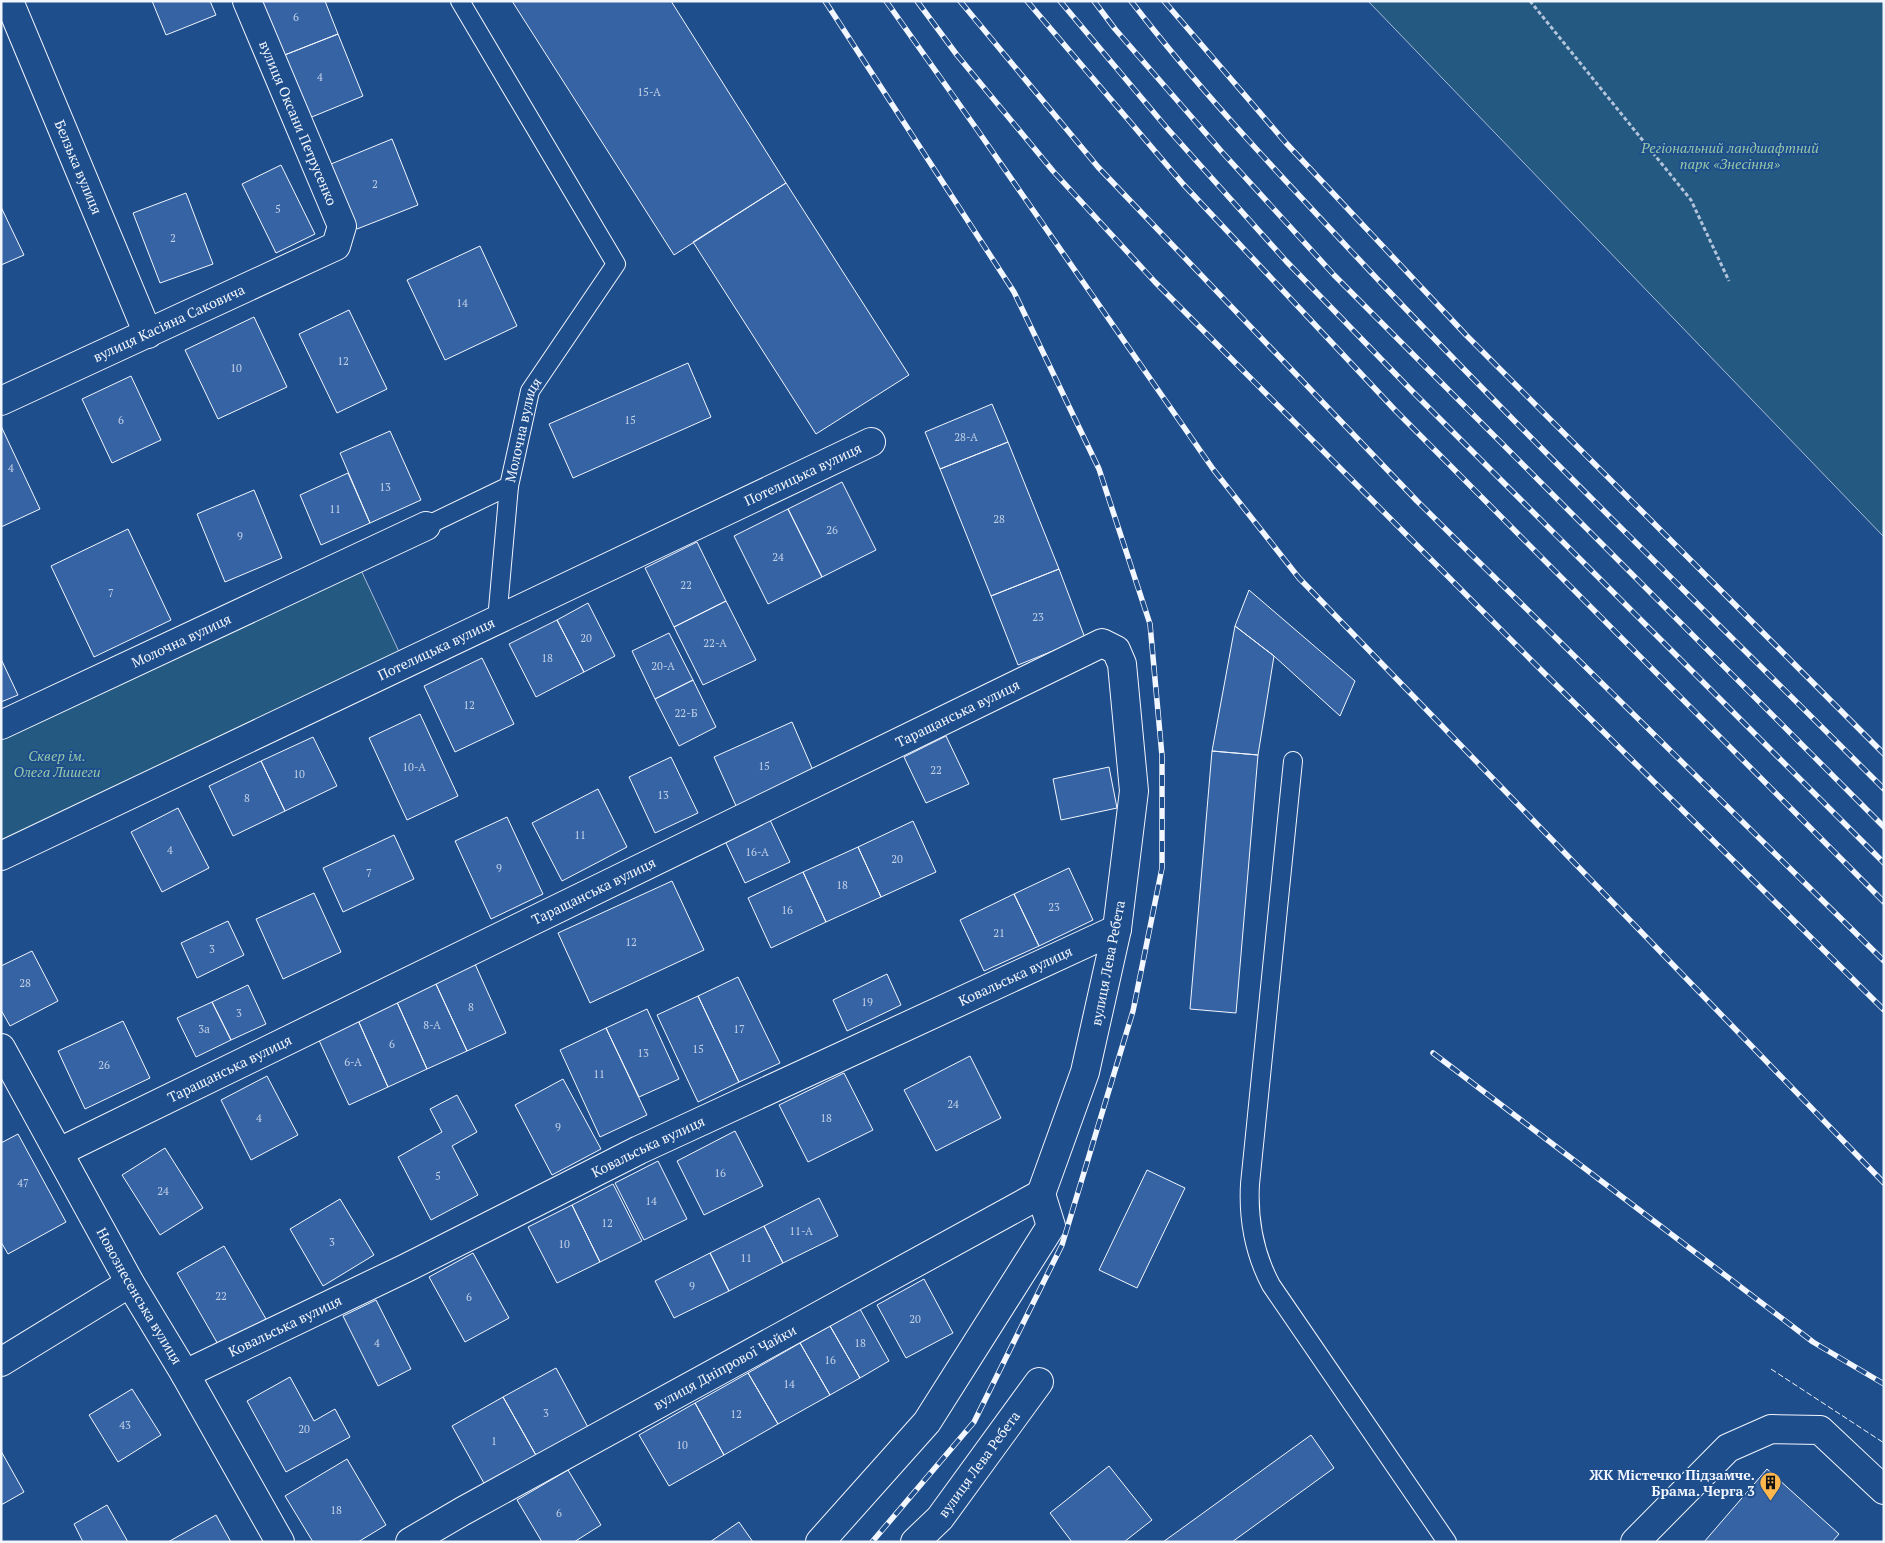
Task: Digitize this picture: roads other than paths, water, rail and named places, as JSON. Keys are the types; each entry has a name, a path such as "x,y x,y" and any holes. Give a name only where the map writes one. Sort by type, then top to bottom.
{"street":[{"name":"Белзька вулиця","path":"8,1 148,334"},
{"name":"вулиця Оксани Петрусенко","path":"247,1 342,226 336,246"},
{"name":"вулиця Касіяна Саковича","path":"1,402 336,246"},
{"name":"Потелицька вулиця","path":"1,856 871,442"},
{"name":"Молочна вулиця","path":"1,725 426,526"},
{"name":"Таращанська вулиця","path":"59,1152 1102,643 1116,650 1122,664"},
{"name":"вулиця Лева Ребета","path":"1041,1194 1085,1072 1117,929 1134,791 1122,664"},
{"name":"Ковальська вулиця","path":"185,1374 406,1268 640,1150 1117,929"},
{"name":"Новознесенська вулиця","path":"1,1048 130,1283 185,1374 280,1542"},
{"name":"вулиця Дніпрової Чайки","path":"410,1542 471,1506 1041,1194"},
{"path":"820,1542 927,1422 948,1389 1051,1226 1041,1194"},
{"path":"1,1362 130,1283"},
{"name":"вулиця Лева Ребета","path":"915,1542 940,1518 1039,1382"},
{"path":"1635,1542 1728,1448 1772,1429 1820,1430 1884,1490"}],"lane":[{"name":"Молочна вулиця","path":"426,526 509,486 530,391 616,264 460,1"},
{"path":"497,620 509,486"},
{"path":"1293,761 1250,1184 1251,1229 1264,1272 1275,1291 1447,1542"}],"railway":[{"path":"825,1 1014,292 1099,469 1150,624 1162,756 1162,868 1133,1011 1062,1245 974,1422 872,1542"},
{"path":"886,1 1213,469 1299,578 1884,1183"},
{"path":"917,1 957,55 1053,171 1155,282 1531,660 1884,1010"},
{"path":"960,1 1098,167 1417,501 1884,961"},
{"path":"1027,1 1183,184 1395,410 1884,902"},
{"path":"1060,1 1166,127 1286,261 1413,392 1884,863"},
{"path":"1094,1 1115,29 1222,152 1334,275 1884,827"},
{"path":"1131,1 1222,110 1443,348 1884,789"},
{"path":"1164,1 1286,143 1466,335 1884,754"},
{"path":"1433,1053 1813,1342 1884,1384"}],"place":[{"name":"ЖК Містечко Підзамче. Брама. Черга 3","path":"1771,1502"}],"park label":[{"name":"Регіональний ландшафтний парк «Знесіння»","path":"1730,156"},
{"name":"Сквер ім. Олега Лишеги","path":"57,764"}]}
